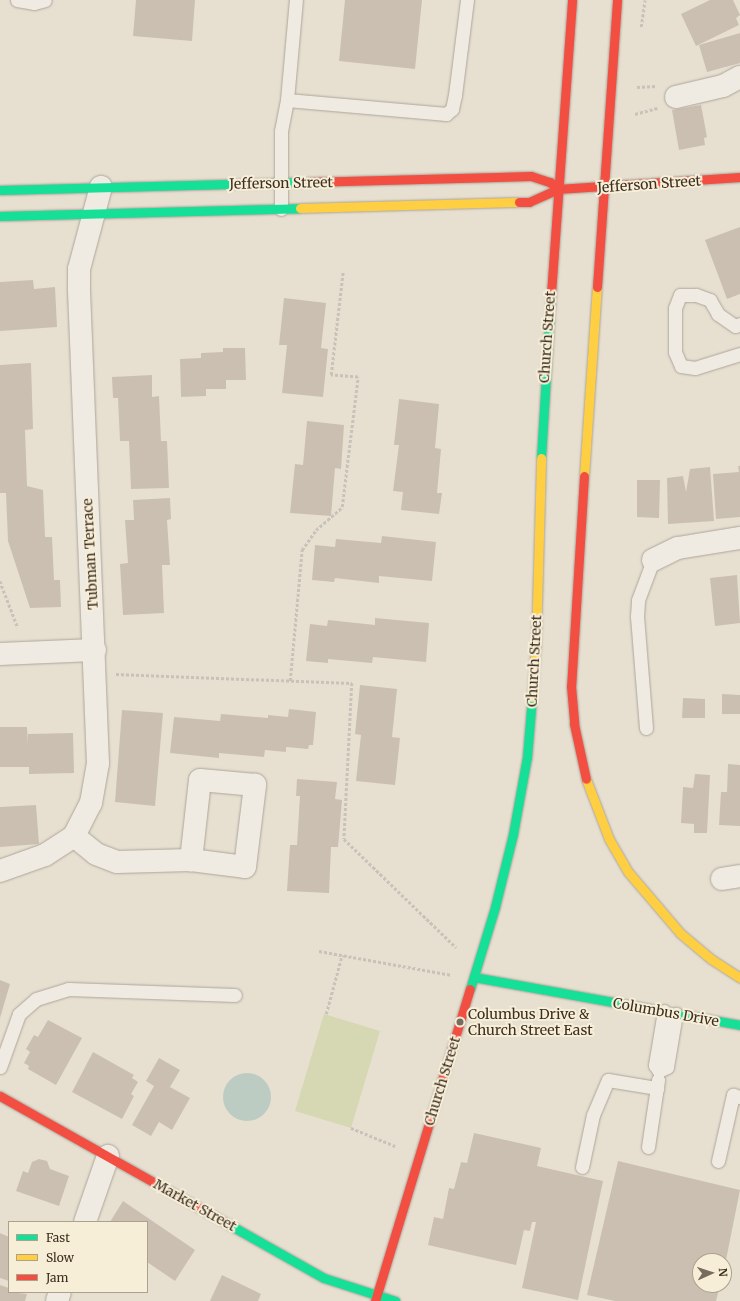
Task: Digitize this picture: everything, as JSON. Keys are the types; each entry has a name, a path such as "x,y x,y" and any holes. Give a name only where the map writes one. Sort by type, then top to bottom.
{"main road":[{"name":"Church Street","path":"376,1298 474,977 513,834 531,718 536,641 543,407 572,0"},
{"path":"617,0 574,626 572,706 577,744 591,795 609,839 637,884 667,919 701,951 740,978"},
{"name":"Jefferson Street","path":"0,190 531,176 550,182 558,189"},
{"name":"Jefferson Street","path":"0,216 529,202 558,189 740,177"},
{"name":"Columbus Drive","path":"474,977 740,1026"},
{"name":"Market Street","path":"0,1096 324,1278 376,1298 395,1301"}],"street":[{"path":"668,96 723,86 740,77"},
{"name":"Tubman Terrace","path":"0,871 45,855 74,836 91,803 98,764 95,650 79,268 101,187"},
{"path":"653,560 678,548 705,542 740,538"},
{"path":"0,654 95,650"},
{"path":"74,836 96,854 117,862 191,860"},
{"path":"85,1221 108,1156"}],"lane":[{"path":"17,0 34,3 45,0"},
{"path":"280,209 281,131 287,100 296,0"},
{"path":"287,100 446,114 452,109 456,95 467,0"},
{"path":"740,324 735,326 718,314 710,300 696,295 680,294 675,308 675,352 681,366 695,368 740,354"},
{"path":"646,728 637,616 638,600 653,560"},
{"path":"0,1067 19,1014 36,999 68,990 235,995"},
{"path":"648,1147 659,1071 667,1067 670,1013"},
{"path":"582,1167 593,1115 608,1080 656,1088"},
{"path":"718,1161 733,1095 740,1097"}],"path":[{"path":"641,27 645,0"},
{"path":"637,87 668,96"},
{"path":"635,114 668,96"},
{"path":"290,681 302,550 316,530 342,507 358,377 331,375 343,272"},
{"path":"0,581 18,628"},
{"path":"95,673 352,683 344,839 456,947"},
{"path":"319,951 448,975"},
{"path":"326,1014 342,955"},
{"path":"350,1128 395,1146"}],"green space":[{"path":"324,1014 380,1031 351,1128 295,1111"}],"shaded area":[{"path":"242,1073 252,1073 264,1080 271,1092 271,1102 264,1114 252,1121 242,1121 234,1117 227,1110 223,1102 223,1092 227,1084 234,1077"}],"building":[{"path":"136,0 195,0 192,41 133,36"},
{"path":"345,0 422,0 415,69 339,61"},
{"path":"710,0 733,0 740,15 736,18 739,25 696,46 681,14"},
{"path":"740,33 740,63 707,72 699,45"},
{"path":"701,105 707,137 704,138 705,145 679,150 672,110"},
{"path":"740,227 740,294 727,299 705,240"},
{"path":"33,280 34,289 55,287 57,327 0,331 0,282"},
{"path":"284,298 326,303 321,348 328,349 323,397 282,393 287,345 279,345"},
{"path":"223,348 245,348 246,380 226,380 226,389 206,389 206,396 181,397 180,359 201,358 201,353 223,352"},
{"path":"31,363 33,429 25,430 27,486 43,490 45,537 52,537 54,580 60,580 61,607 30,608 8,541 6,493 0,493 0,365"},
{"path":"152,375 152,397 159,396 161,441 167,441 169,488 131,489 129,441 120,441 118,398 113,398 112,377"},
{"path":"399,399 439,404 435,448 441,449 437,493 442,493 439,514 401,510 403,492 393,491 399,445 394,445"},
{"path":"307,421 344,425 341,469 335,468 331,516 290,513 295,464 303,465"},
{"path":"738,466 740,466 740,517 716,519 713,474 739,472"},
{"path":"710,467 714,521 668,524 667,478 683,476 686,492 690,469"},
{"path":"637,480 660,480 659,518 637,517"},
{"path":"170,498 171,519 167,520 170,565 162,565 164,613 123,615 120,564 128,563 125,520 134,520 133,500"},
{"path":"382,536 436,542 432,581 379,576 379,583 335,578 334,582 312,580 315,545 335,547 336,539 381,543"},
{"path":"737,575 740,623 715,626 710,578"},
{"path":"375,618 429,623 426,662 373,657 372,663 328,659 328,663 306,661 310,624 327,626 328,620 375,625"},
{"path":"360,685 397,689 392,737 400,738 395,785 356,781 361,735 355,734"},
{"path":"722,694 740,695 740,714 722,714"},
{"path":"683,698 705,699 705,718 682,718"},
{"path":"289,709 316,712 313,745 309,745 308,749 286,747 286,752 265,750 264,757 219,753 219,758 170,753 174,717 220,721 221,714 268,718 268,715 288,717"},
{"path":"122,710 163,713 155,806 115,802"},
{"path":"0,727 27,727 28,744 28,734 73,733 74,773 29,774 29,767 0,767"},
{"path":"728,764 740,765 740,826 719,825 721,792 727,792"},
{"path":"695,774 710,775 707,833 694,833 694,824 681,823 683,787 693,788"},
{"path":"297,779 337,782 335,799 342,800 338,847 331,847 329,893 287,891 290,845 297,845 300,796 296,796"},
{"path":"36,805 39,844 0,847 0,807"},
{"path":"0,980 10,984 0,1018"},
{"path":"48,1020 82,1038 56,1085 28,1069 29,1066 24,1063 30,1052 26,1049 34,1035 38,1037"},
{"path":"93,1052 134,1075 132,1078 138,1082 131,1094 134,1096 122,1119 72,1092"},
{"path":"159,1058 180,1070 170,1087 190,1098 172,1130 159,1122 151,1136 132,1125 154,1086 146,1081"},
{"path":"474,1133 541,1148 537,1166 603,1181 578,1300 522,1288 536,1222 532,1222 530,1231 524,1230 516,1265 428,1245 434,1217 443,1219 449,1188 454,1189 461,1162 467,1163"},
{"path":"39,1159 47,1161 50,1169 69,1176 59,1206 16,1191 23,1171 28,1173 32,1162"},
{"path":"618,1161 740,1190 727,1253 692,1253 692,1293 718,1293 716,1301 615,1301 587,1295"},
{"path":"123,1201 195,1250 175,1281 148,1263 148,1221 111,1221"},
{"path":"0,1233 8,1237 8,1281 0,1278"},
{"path":"222,1275 261,1294 258,1301 210,1301"},
{"path":"0,1285 8,1288 8,1293 27,1294 25,1301 0,1301"}],"traffic: fast":[{"path":"0,190 306,182"},
{"path":"0,216 300,208"},
{"path":"541,458 551,294"},
{"path":"470,989 495,907 513,834 527,757 532,697"},
{"path":"474,977 740,1025"},
{"path":"228,1224 324,1278 395,1301"}],"traffic: slow":[{"path":"300,208 519,202"},
{"path":"584,476 597,287"},
{"path":"532,697 536,641 541,458"},
{"path":"586,779 609,839 629,873 680,933 711,959 740,978"}],"traffic: jam":[{"path":"551,294 572,0"},
{"path":"597,287 617,0"},
{"path":"306,182 531,176 550,182 558,189"},
{"path":"519,202 529,202 558,189 740,177"},
{"path":"584,476 571,686 574,724 586,779"},
{"path":"375,1301 470,989"},
{"path":"0,1096 228,1224"}],"place":[{"name":"Columbus Drive & Church Street East","path":"460,1022"}]}
